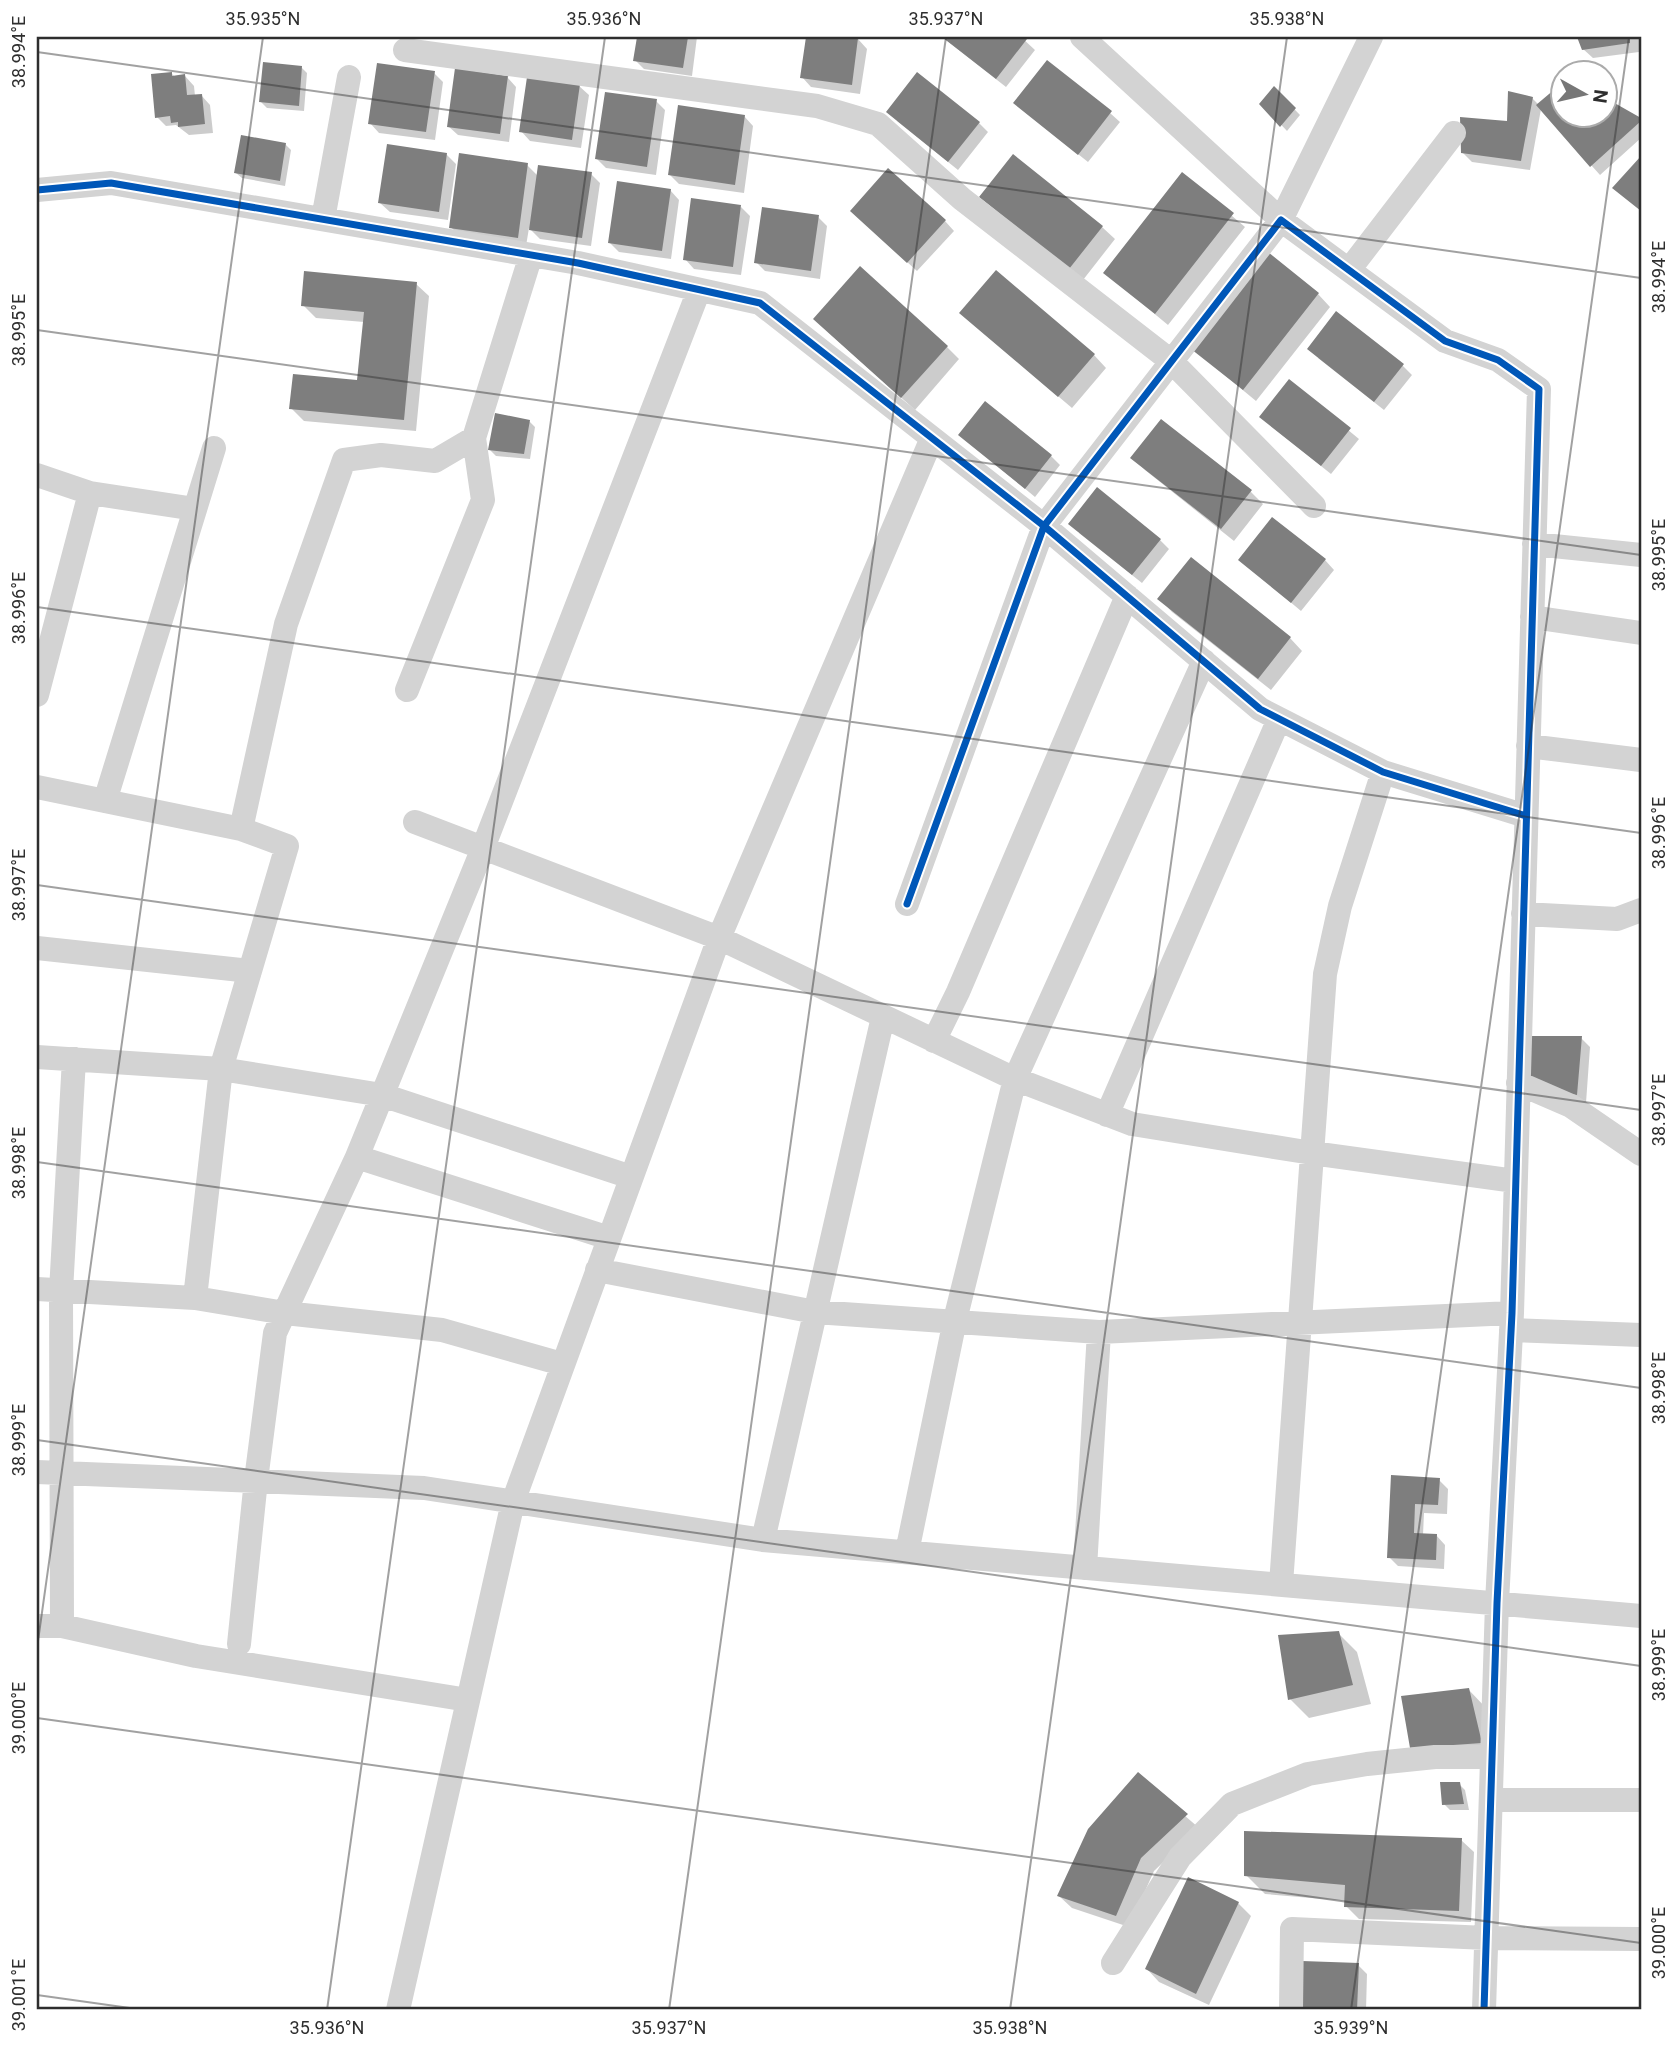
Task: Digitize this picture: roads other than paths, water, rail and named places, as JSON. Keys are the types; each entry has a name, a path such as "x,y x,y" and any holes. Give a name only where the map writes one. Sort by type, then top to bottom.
{"street":[{"path":"1082,37 1281,220 1446,341 1498,360 1539,389 1516,1181 1497,1603 1484,2010"},
{"path":"907,904 1044,526 1281,220 1371,37"},
{"path":"405,50 817,106 878,124 962,200 1171,362 1314,506"},
{"path":"323,219 349,77"},
{"path":"1349,270 1454,133"},
{"path":"37,190 111,183 531,255 760,303 1044,526 1260,709 1383,772 1526,816"},
{"path":"407,690 483,500 474,438 531,255"},
{"path":"239,1644 275,1333 357,1157 483,848 699,290"},
{"path":"241,829 286,624 344,460 381,455 435,461 474,438"},
{"path":"398,2010 513,1502 719,938 932,438"},
{"path":"105,801 214,448"},
{"path":"37,475 90,493 195,509"},
{"path":"37,695 90,493"},
{"path":"1534,544 1641,555"},
{"path":"934,1041 958,992 1127,596"},
{"path":"1532,617 1641,633"},
{"path":"907,1552 955,1320 1015,1079 1204,661"},
{"path":"1107,1115 1279,719"},
{"path":"1528,746 1641,760"},
{"path":"1281,1584 1325,974 1340,906 1383,772"},
{"path":"37,787 241,829 287,846 221,1069 195,1298"},
{"path":"415,822 719,938 1015,1079 1132,1124 1312,1153 1516,1181"},
{"path":"1523,914 1617,919 1641,910"},
{"path":"37,948 250,971"},
{"path":"763,1540 883,1017"},
{"path":"37,1056 221,1069 382,1096 631,1177"},
{"path":"62,1626 49,1472 49,1290 74,1059"},
{"path":"1518,1083 1571,1106 1641,1154"},
{"path":"357,1157 608,1238"},
{"path":"597,1270 815,1312 1099,1332 1300,1323 1511,1322 1641,1335"},
{"path":"49,1290 195,1298 285,1312 442,1330 562,1364"},
{"path":"1085,1568 1099,1332"},
{"path":"49,1472 424,1488 763,1540 1641,1616"},
{"path":"37,1626 62,1626 196,1657 468,1700"},
{"path":"1113,1964 1180,1857 1232,1804 1308,1774 1435,1757 1492,1757"},
{"path":"1491,1800 1641,1800"},
{"path":"1291,2010 1292,1929 1486,1938 1641,1939"}]}
